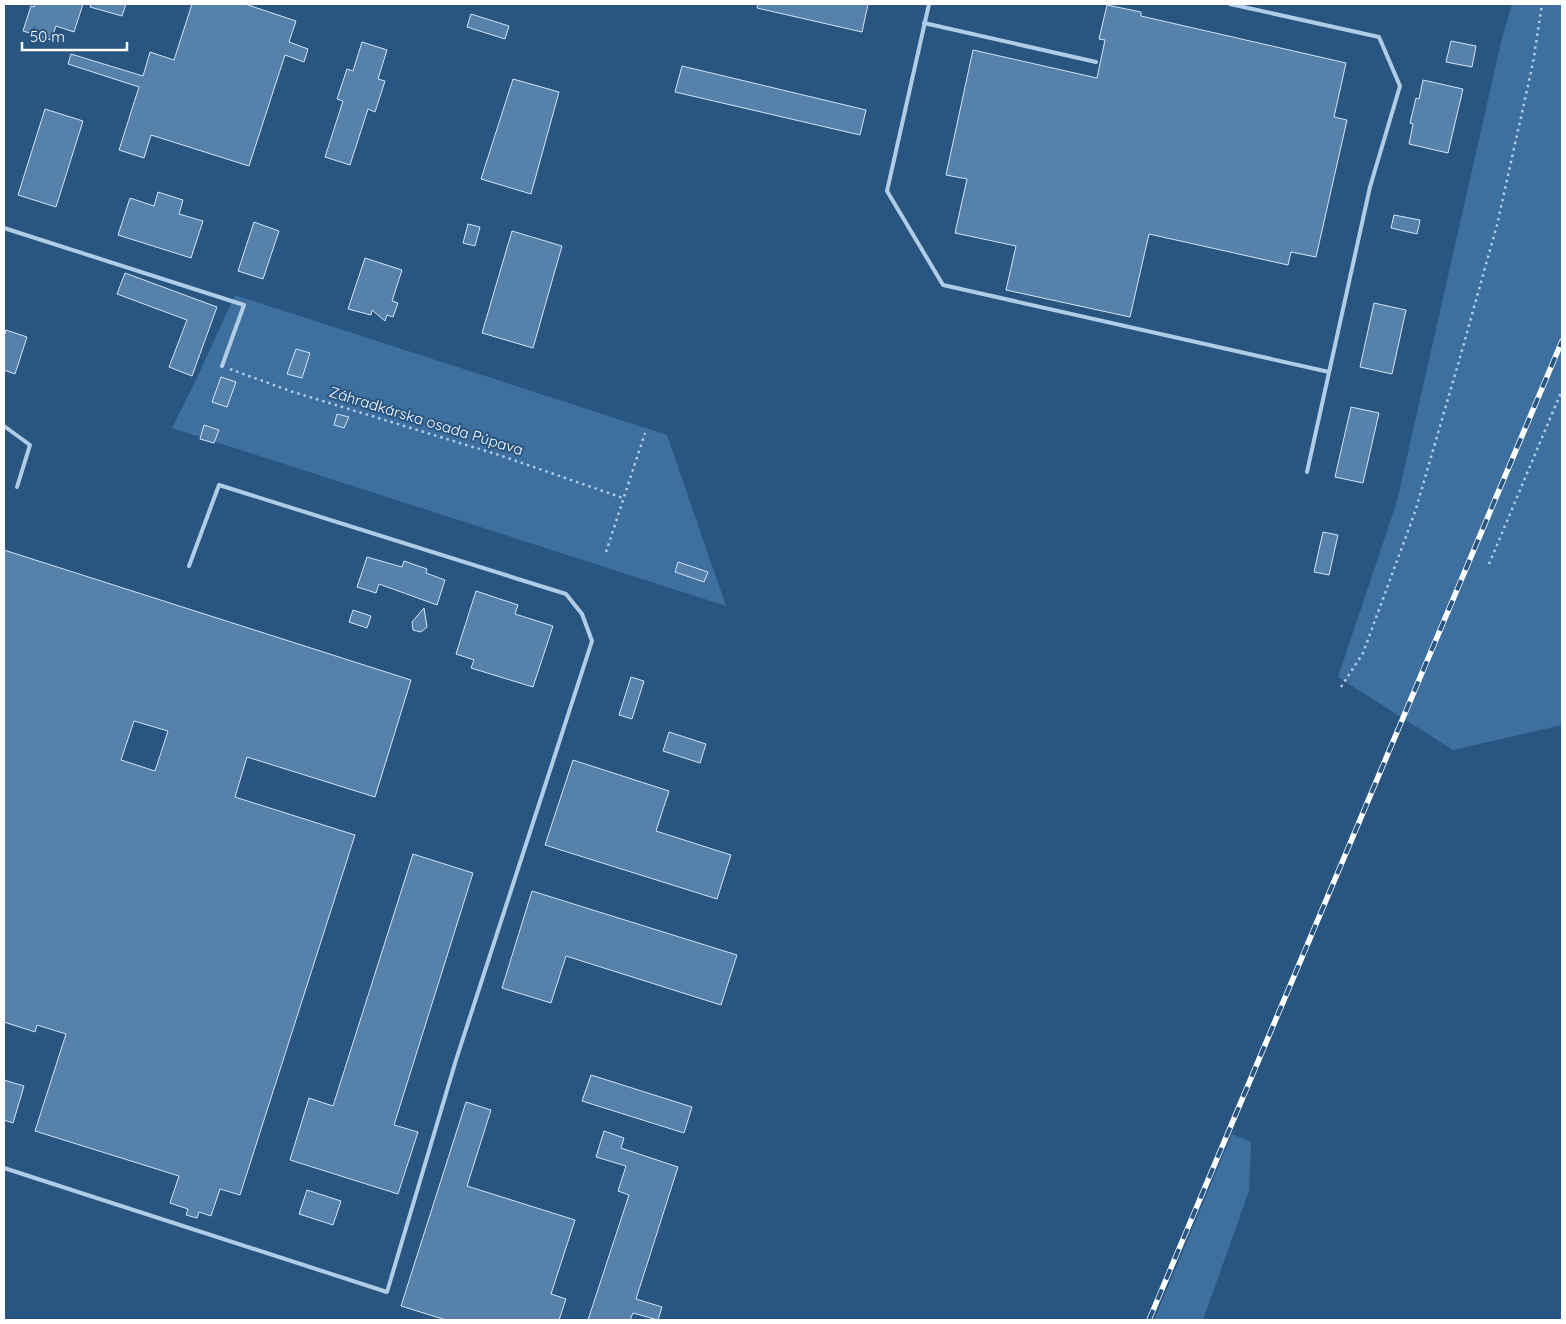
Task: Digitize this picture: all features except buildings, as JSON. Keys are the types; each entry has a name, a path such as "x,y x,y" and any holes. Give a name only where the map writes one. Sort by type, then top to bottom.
{"lane":[{"path":"929,4 887,191 943,285 1329,372"},
{"path":"1230,4 1380,37 1400,86 1370,186 1307,472"},
{"path":"924,23 1096,62"},
{"path":"4,228 244,306 222,366"},
{"path":"4,426 30,445 17,487"},
{"path":"4,1168 387,1292 456,1060 592,641 582,614 566,594 219,485 189,566"}],"path":[{"path":"1341,686 1363,653 1415,512 1457,370 1497,225 1533,63 1542,4"},
{"name":"Záhradkárska osada Púpava","path":"222,366 290,391 499,455 623,498"},
{"path":"1489,564 1562,390"},
{"path":"606,552 645,433"}],"shaded area":[{"path":"1512,4 1562,4 1562,725 1453,750 1338,677 1397,501 1502,38"},
{"path":"235,295 667,435 726,606 172,428"},
{"path":"1232,1134 1251,1142 1249,1191 1203,1320 1154,1320"}],"railway":[{"path":"1149,1320 1562,341"}]}
